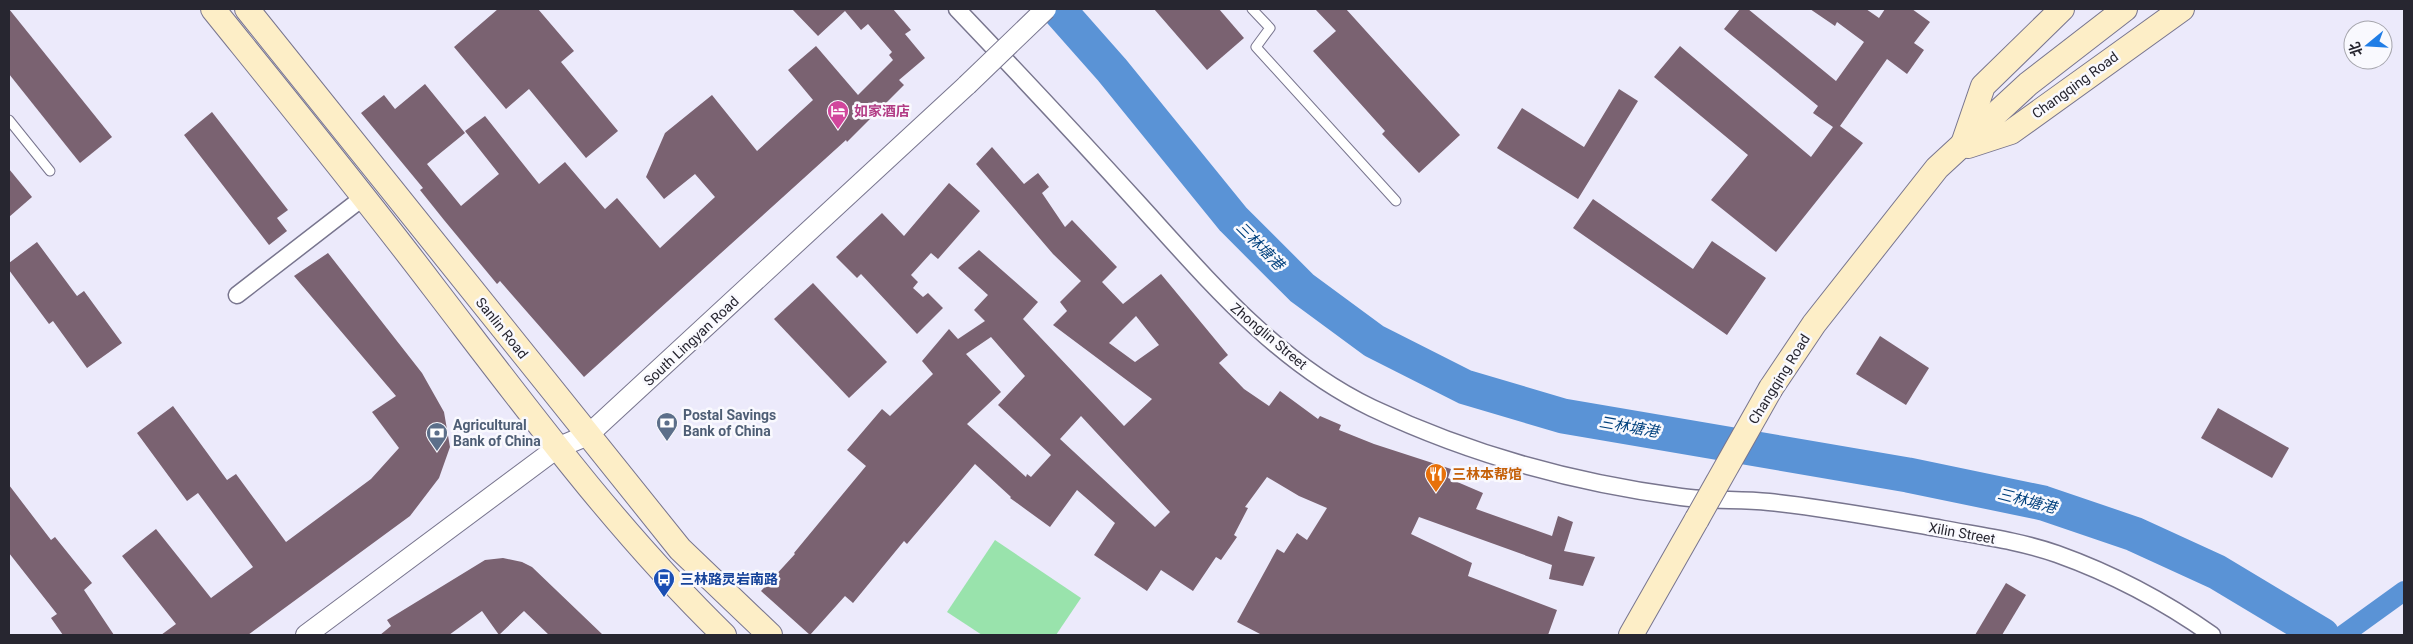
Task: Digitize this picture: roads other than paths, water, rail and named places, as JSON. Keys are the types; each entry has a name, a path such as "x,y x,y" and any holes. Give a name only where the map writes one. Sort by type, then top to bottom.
{"main road":[{"name":"Sanlin Road","path":"213,9 365,196 557,448 601,502 679,592 724,635"},
{"name":"Sanlin Road","path":"247,9 680,548 770,635"},
{"path":"1961,148 1983,86 2062,9"},
{"name":"Changqing Road","path":"1631,635 1694,508 1814,324 1900,212 1937,168 1961,148 2028,84 2126,9"},
{"name":"Changqing Road","path":"1961,148 2011,132 2182,9"}],"street":[{"name":"Zhonglin Street","path":"958,9 1202,275 1251,324 1290,358 1370,407 1444,439 1501,459 1604,483 1694,508"},
{"name":"South Lingyan Road","path":"306,635 557,448 588,435 967,85 1046,9"},
{"path":"238,295 365,196"},
{"name":"Xilin Street","path":"1694,508 1743,500 1810,507 2015,542 2054,553 2106,573 2154,597 2212,635"}],"lane":[{"path":"1252,9 1270,28 1256,47 1396,201"},
{"path":"9,120 50,170"}],"waterway":[{"name":"三林塘港","path":"1058,9 1112,70 1233,219 1302,288 1374,341 1465,387 1563,416 1908,475 2043,503 2134,534 2217,572 2322,635"},
{"path":"2343,635 2404,591"}],"place":[{"name":"如家酒店","path":"838,130"},
{"name":"Postal Savings Bank of China","path":"667,442"},
{"name":"Agricultural Bank of China","path":"437,452"},
{"name":"三林本帮馆","path":"1436,493"},
{"name":"三林路灵岩南路","path":"664,598"}]}
